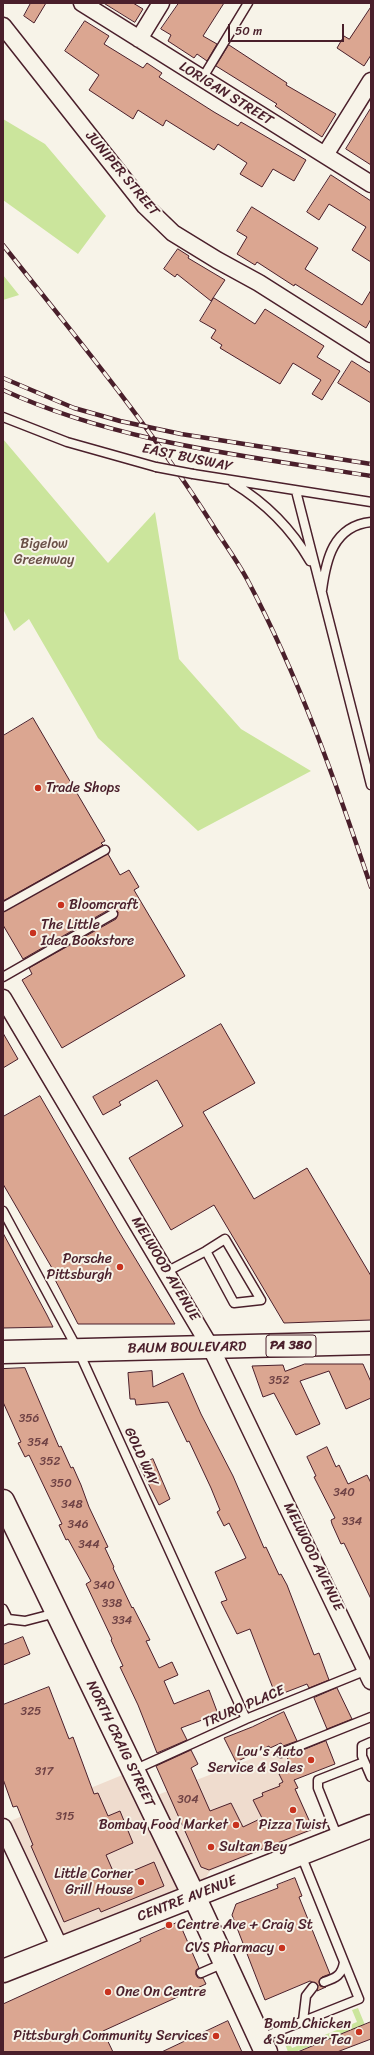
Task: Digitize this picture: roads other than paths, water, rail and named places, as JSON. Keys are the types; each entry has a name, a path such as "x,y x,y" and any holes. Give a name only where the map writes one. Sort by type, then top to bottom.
{"main road":[{"name":"BAUM BOULEVARD","path":"3,1352 371,1344"},
{"name":"NORTH CRAIG STREET","path":"3,1500 194,1896 263,2045"},
{"name":"CENTRE AVENUE","path":"3,1971 371,1826"}],"street":[{"name":"LORIGAN STREET","path":"82,3 371,184"},
{"path":"139,39 161,3"},
{"name":"JUNIPER STREET","path":"3,26 145,206 174,233 259,283 371,354"},
{"path":"325,155 371,81"},
{"name":"MELWOOD AVENUE","path":"3,998 211,1348 369,1675"},
{"path":"3,1827 60,1948"}],"lane":[{"path":"202,78 248,3"},
{"name":"EAST BUSWAY","path":"3,418 67,442 156,467 371,502"},
{"path":"229,480 261,501 293,533 315,570"},
{"path":"296,491 321,595 371,785"},
{"path":"321,595 325,564 330,550 340,537 353,528 371,522"},
{"path":"3,907 105,850"},
{"path":"3,977 113,914"},
{"name":"GOLD WAY","path":"3,1211 78,1350 246,1719"},
{"path":"166,1272 225,1239 261,1300 234,1303 206,1251"},
{"path":"3,1609 5,1620 25,1622 57,1613"},
{"name":"TRURO PLACE","path":"132,1770 246,1719 369,1675"},
{"path":"281,1753 371,1717"},
{"path":"371,1742 362,1746 362,1756 371,1777"},
{"path":"338,1839 318,1788 318,1780 364,1762"},
{"path":"263,2045 303,2021 359,1999 320,1894 300,1854"},
{"path":"201,1973 225,1962"},
{"path":"324,1982 336,1978 340,1973 344,1962"},
{"path":"303,2021 306,1996 313,1987"}],"railway":[{"path":"3,245 138,417 188,488 244,574 267,618 301,693 371,887"},
{"path":"3,378 74,408 120,421 181,434 371,464"},
{"path":"3,390 47,408 92,423 137,435 230,454 371,476"}],"place":[{"name":"Trade Shops","path":"38,788"},
{"name":"Bloomcraft","path":"61,905"},
{"name":"The Little Idea Bookstore","path":"33,933"},
{"name":"Porsche Pittsburgh","path":"120,1267"},
{"name":"Lou's Auto Service & Sales","path":"311,1760"},
{"name":"Pizza Twist","path":"293,1810"},
{"name":"Bombay Food Market","path":"236,1825"},
{"name":"Sultan Bey","path":"211,1847"},
{"name":"Little Corner Grill House","path":"141,1882"},
{"name":"Centre Ave + Craig St","path":"169,1925"},
{"name":"CVS Pharmacy","path":"282,1948"},
{"name":"One On Centre","path":"108,1992"},
{"name":"Bomb Chicken & Summer Tea","path":"359,2032"},
{"name":"Pittsburgh Community Services","path":"216,2036"}],"park label":[{"name":"Bigelow Greenway","path":"44,552"}]}
